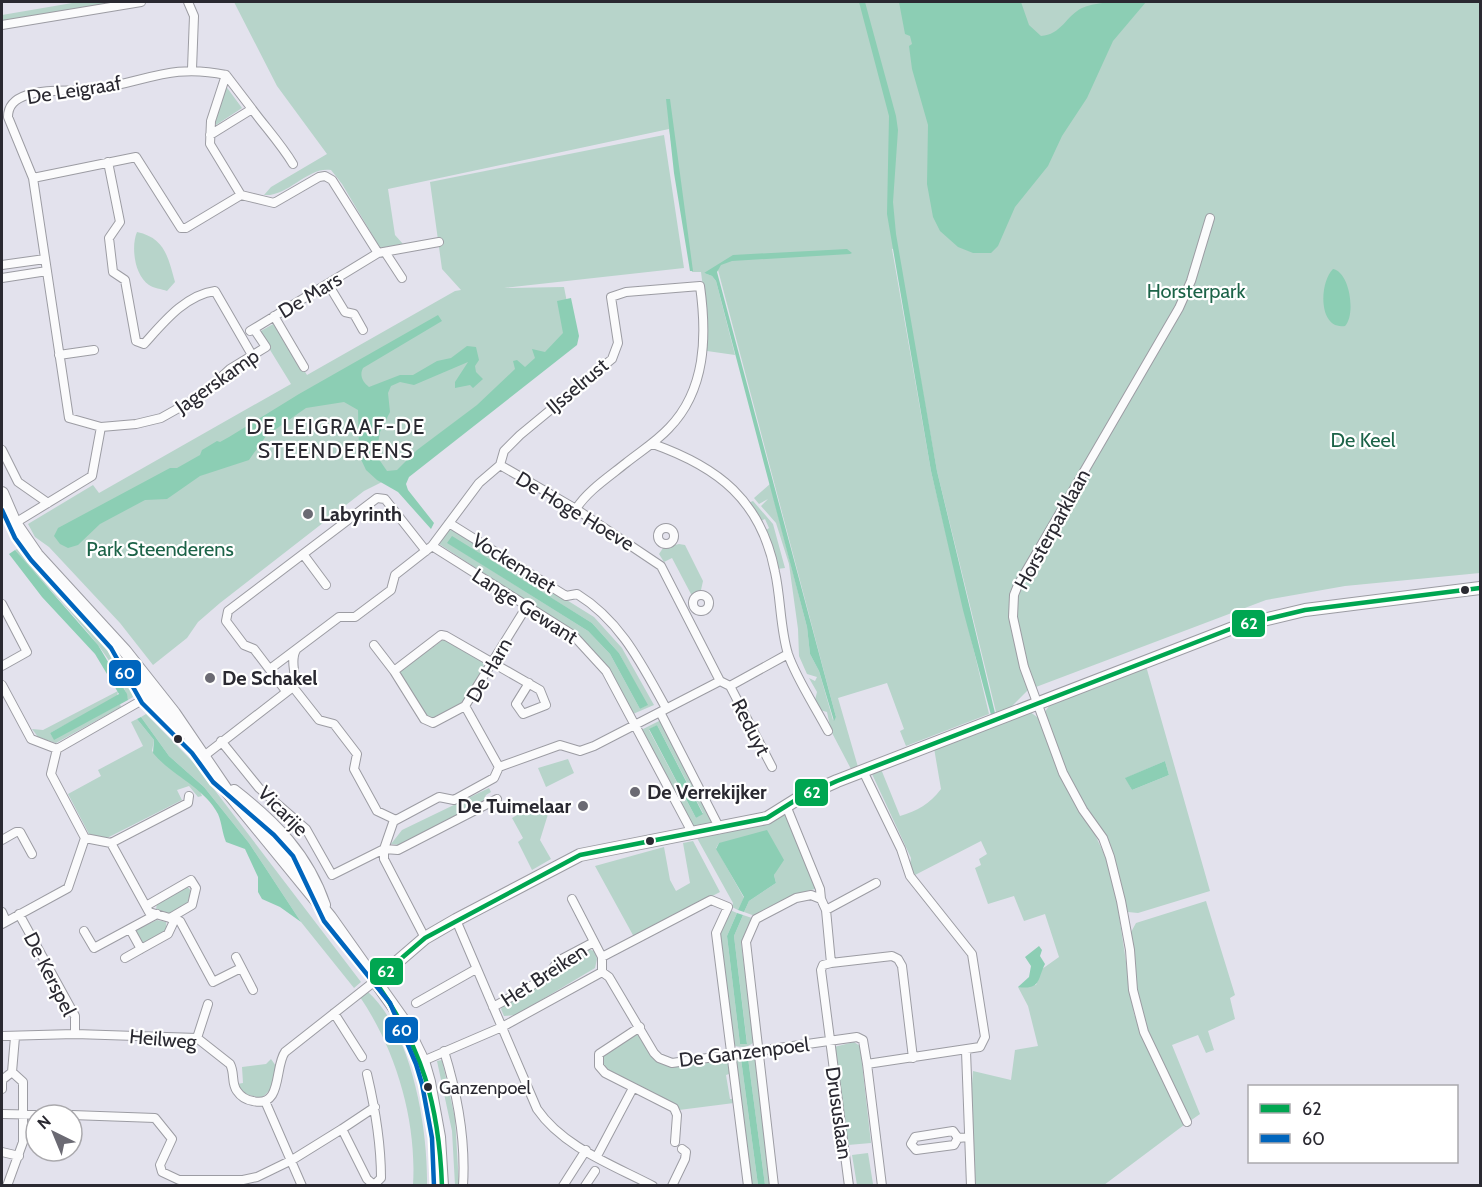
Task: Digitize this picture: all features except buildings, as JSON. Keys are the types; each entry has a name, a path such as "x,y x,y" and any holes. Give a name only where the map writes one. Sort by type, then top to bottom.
{"street":[{"path":"2,26 141,2"},
{"path":"188,2 194,16 192,69"},
{"name":"De Leigraaf","path":"48,276 33,178 8,117 8,109 14,101 41,92 99,89 171,71 192,69 226,75"},
{"path":"226,75 272,138 279,141 293,164"},
{"path":"226,75 210,135 210,144 241,195"},
{"path":"210,135 252,109"},
{"path":"33,178 136,157 181,228 186,228 241,195 274,203 326,176 332,180 402,278"},
{"path":"108,162 120,222 109,238 113,272 125,280 136,341 144,344 172,312 208,292 215,291 252,355"},
{"name":"Horsterparklaan","path":"1187,1122 1164,1077 1140,1021 1133,990 1130,950 1121,900 1110,857 1102,838 1073,793 1036,703 1012,617 1014,596 1179,308 1195,271 1210,218"},
{"name":"De Mars","path":"242,336 382,253 439,242"},
{"path":"2,265 45,259"},
{"path":"2,278 48,276"},
{"name":"Jagerskamp","path":"48,276 69,418 101,427 136,424 161,418 202,394 230,369 266,347 254,328"},
{"path":"328,284 345,312 354,314 363,330"},
{"name":"IJsselrust","path":"500,465 504,451 520,435 612,360 618,343 611,297 626,292 700,286 704,353 698,379 685,409 653,444 598,486 576,510"},
{"path":"274,316 304,367"},
{"path":"59,355 93,350"},
{"path":"15,523 92,476 101,427"},
{"path":"653,444 692,459 716,474 741,498 759,523 775,572 788,654 828,731"},
{"path":"2,450 18,483 48,503"},
{"path":"270,669 339,616 355,617 391,590 394,575 429,548 487,473 500,465"},
{"name":"De Hoge Hoeve","path":"500,465 651,557 661,566 720,681"},
{"path":"2,493 15,523 37,555 117,644 152,695 201,752 218,777 279,830 299,852 313,877 330,917 400,1006 403,1020 423,1060 437,1120 442,1185"},
{"name":"Lange Gewant","path":"303,554 377,498 385,500 429,548 527,606 573,635 586,646 606,671 693,834"},
{"name":"Vockemaet","path":"449,523 567,596 577,594 604,614 627,640 720,829"},
{"name":"De Hoge Hoeve","path":"651,557 660,542"},
{"path":"326,585 303,554 225,616 226,621 244,645 254,650 319,720 334,724 357,754 354,769 377,811 394,820"},
{"path":"302,1185 264,1101 273,1094 278,1083 283,1054 425,938 580,855 767,818 787,808 799,798 863,771 1238,626 1272,617 1480,588"},
{"path":"2,604 27,652 2,666"},
{"name":"De Harn","path":"499,767 465,706 527,606"},
{"path":"685,612 694,607"},
{"path":"394,671 441,635 529,683"},
{"path":"374,645 428,723 437,722 465,706"},
{"path":"201,752 221,741 290,689 296,678 293,656 296,650"},
{"path":"425,938 384,859 384,849 394,820 439,797 453,800 494,778 499,767 560,745 580,751 720,681 729,686 788,654"},
{"path":"2,685 31,739 57,749"},
{"name":"Reduyt","path":"729,686 772,767"},
{"path":"2,912 4,922 68,888 85,838 51,774 57,749 152,695"},
{"name":"Vicarije","path":"221,741 259,788 306,829 332,875 384,849"},
{"path":"863,771 901,849 910,876 972,954 985,1037 980,1047 966,1051 867,1064"},
{"path":"85,838 111,843 188,803 189,796"},
{"path":"384,849 398,850 497,799"},
{"path":"787,808 820,889 825,910 831,963 892,956 898,959 902,966 913,1058"},
{"path":"2,840 20,832 32,854"},
{"path":"111,843 149,912 180,921 213,982 241,968"},
{"path":"125,958 168,934 173,919 192,905 196,888 191,880 146,906"},
{"path":"825,910 876,883"},
{"path":"774,1185 746,942 756,919 796,898 811,894 821,899"},
{"path":"423,1060 502,1028 602,972 603,957 573,899"},
{"path":"603,957 711,900 728,907 716,933 748,1185"},
{"name":"De Kerspel","path":"19,914 75,1016 75,1034"},
{"path":"84,931 94,948 157,914"},
{"path":"456,920 537,1109 556,1132 653,1185"},
{"path":"130,929 141,949"},
{"name":"Het Breiken","path":"494,1007 547,977 558,961 594,942"},
{"path":"236,957 253,990"},
{"name":"Drususlaan","path":"831,963 823,965 821,970 849,1185"},
{"path":"416,1003 476,969"},
{"name":"De Ganzenpoel","path":"602,972 609,977 659,1058 672,1062 857,1037 863,1040 867,1064"},
{"path":"197,1038 208,1004"},
{"path":"334,1013 362,1057"},
{"path":"639,1027 599,1054 597,1060 605,1073 670,1104 677,1115 675,1142"},
{"name":"Heilweg","path":"2,1036 75,1034 197,1038 230,1064 234,1086 238,1094 249,1100 264,1101"},
{"path":"2,1089 2,1080 12,1072 15,1037"},
{"path":"444,1051 461,1117 463,1185"},
{"path":"966,1051 971,1185"},
{"name":"Drususlaan","path":"867,1064 882,1185"},
{"path":"7,1185 22,1142 22,1082 12,1072"},
{"path":"342,1129 367,1179 374,1185 378,1182 381,1171 375,1107 367,1074"},
{"path":"597,1156 633,1088"},
{"path":"84,1116 155,1118 172,1139 160,1165 162,1172 179,1180 243,1180 257,1177 292,1160 375,1107"},
{"path":"2,1114 23,1114"},
{"path":"954,1131 958,1138 954,1145 916,1150 911,1144 915,1137 954,1131"},
{"path":"958,1138 968,1137"},
{"path":"672,1185 686,1159 686,1152 682,1149"},
{"path":"576,1185 565,1183 586,1150"},
{"path":"2,1152 19,1156"},
{"path":"585,1185 595,1171"}],"green space":[{"path":"78,2 123,2 2,23 2,15"},
{"name":"Horsterpark","path":"234,2 1480,2 1480,573 1345,586 1266,600 1028,690 1009,709 997,716 937,471 897,248 892,249 931,471 989,714 906,746 900,731 904,729 887,683 838,698 858,767 851,769 831,731 827,712 820,710 815,700 817,692 809,678 815,681 817,677 807,674 799,656 798,629 789,564 776,523 761,506 768,499 759,504 754,498 770,484 807,627 810,654 819,671 833,720 836,717 718,270 704,273 712,276 716,281 735,355 707,351 707,319 701,272 692,272 669,129 388,189 395,235 403,244 380,248 342,184 331,170 314,172 281,191 264,195 271,187 327,154 277,86"},
{"path":"225,85 242,108 216,125 214,122"},
{"name":"Park Steenderens","path":"664,135 684,268 504,288 564,287 573,333 396,475 364,491 220,603 198,622 187,638 153,665 120,623 49,547 35,537 28,524 93,485 99,493 291,384 259,332 275,323 307,375 455,291 461,290 442,269 430,182"},
{"path":"137,232 154,239 164,250 175,282 167,291 149,285 140,274 134,252"},
{"path":"753,501 773,524 785,568 777,569 765,531 769,528 765,519 760,521 748,503"},
{"path":"451,528 594,617 622,648 654,705 633,714 608,670 593,650 574,632 439,544","holes":["452,537 592,623 619,653 647,705 640,709 610,654 588,631 448,543"]},
{"path":"679,544 685,545 703,581 701,590 692,596 672,558 664,562 659,554 663,548"},
{"path":"17,549 56,596 114,657 129,683 133,697 128,700 122,682 111,663 79,622 28,566 15,550"},
{"path":"444,639 482,660 484,667 469,693 456,708 439,718 429,720 399,672"},
{"path":"1146,666 1210,891 1138,913 1128,912 1114,867 1071,786 1044,713 1052,702","holes":["1165,761 1169,775 1132,790 1126,778"]},
{"path":"118,691 117,697 50,733 54,739 120,704 121,707 56,743 38,737 32,729 43,730"},
{"path":"1029,711 1041,720 1106,858 1116,896 1134,1014 1184,1125 1104,1185 973,1185 970,1110 973,1071 1011,1080 1015,1050 1038,1046 1028,1006 1018,987 1036,985 1042,969 1059,957 1045,914 1024,921 1014,896 988,904 975,868 981,865 979,859 987,854 981,841 915,875 910,866 911,858 872,774 881,769 900,816 912,812 928,803 941,789 934,748"},
{"path":"146,714 194,763 361,982 354,988 301,922 249,843 204,787 169,756 141,717"},
{"path":"137,719 154,740 152,751 199,789 202,796 198,797 189,786 177,790 182,800 107,838 89,834 68,794 101,776 98,770 143,746 131,722"},
{"path":"661,720 712,823 696,828 693,826 641,730","holes":["657,725 703,813 696,818 649,730"]},
{"path":"568,759 574,773 546,787 538,768"},
{"path":"489,788 491,792 483,801 399,845 391,844 402,830"},
{"path":"543,800 549,811 540,840 551,859 532,870 518,842 523,838 512,818"},
{"path":"786,814 815,883 815,889 796,894 755,916 744,912 749,901 776,883 774,875 778,866 719,843 716,848 744,898 738,910 732,907 733,903 697,838"},
{"path":"693,841 720,892 634,937 595,866 664,847 670,880 676,891 690,883 683,843"},
{"path":"187,886 191,891 187,904 171,914 156,909 157,904"},
{"path":"1206,901 1235,995 1230,998 1235,1019 1208,1031 1214,1050 1206,1053 1198,1035 1172,1045 1200,1114 1190,1121 1148,1033 1137,999 1130,934 1136,923"},
{"path":"730,910 737,913 727,936 740,1044 747,1043 734,936 743,915 752,918 741,942 754,1042 744,1047 733,1045 719,934"},
{"path":"157,920 166,922 167,930 142,945 134,931"},
{"path":"586,949 595,951 597,959 595,968 516,1015 504,1016 501,1009 505,1003 555,966"},
{"path":"367,991 383,1008 396,1030 406,1055 420,1109 427,1162 427,1185 413,1185 411,1136 407,1111 394,1063 373,1018 360,997"},
{"path":"640,1032 661,1063 667,1066 730,1059 732,1073 726,1075 730,1099 733,1099 734,1103 679,1110 606,1070 601,1061 603,1055"},
{"path":"854,1042 860,1046 871,1143 848,1145 834,1047"},
{"path":"755,1057 772,1185 765,1185 748,1058"},
{"path":"271,1059 276,1066 271,1088 261,1098 245,1094 237,1084 243,1083 242,1067 266,1064"},
{"path":"741,1059 758,1185 750,1185 735,1060"},
{"path":"442,1060 455,1118 459,1185 455,1185 452,1131 437,1061"},
{"path":"868,1153 873,1184 857,1185 852,1155"}],"shaded area":[{"path":"859,2 865,2 896,116 898,130 893,202 896,234 937,471 995,713 991,715 963,610 931,471 887,214 889,116"},
{"path":"899,2 1021,2 1029,25 1041,36 1059,29 1076,11 1082,8 1113,2 1146,2 1113,41 1087,98 1062,136 1048,166 1015,207 998,246 991,253 973,253 958,247 940,231 933,217 927,184 928,125 912,69 909,46 912,44 910,36 905,34"},
{"path":"666,99 670,99 693,271 690,271 674,173"},
{"path":"847,249 852,253 732,261 721,265 717,272 836,717 834,721 819,671 810,654 807,627 716,281 712,276 704,273 733,255"},
{"path":"1333,269 1344,278 1350,294 1350,313 1345,326 1336,325 1330,321 1324,304 1325,284"},
{"path":"571,298 579,336 577,345 409,477 406,484 408,490 434,523 431,529 398,492 377,480 366,470 359,455 358,410 344,402 306,408 266,436 249,460 200,476 167,499 145,500 100,524 78,545 68,548 60,544 54,536 58,528 170,468 177,468 200,455 202,450 217,441 220,442 229,437 299,394 438,315 442,321 363,368 361,374 363,381 369,387 400,375 413,375 437,361 451,358 467,346 476,347 479,360 475,366 476,372 483,379 473,388 470,385 455,388 455,382 468,362 414,385 400,382 391,386 388,393 390,412 380,432 376,455 387,471 397,470 417,450 477,405 515,369 513,361 517,360 525,367 535,358 532,349 545,352 563,333 557,301"},
{"path":"452,536 592,623 619,653 648,705 640,709 610,654 588,631 447,543"},
{"path":"15,550 98,645 127,694 128,700 54,740 50,733 119,694 95,654 42,597 9,554"},
{"path":"141,717 169,756 204,787 249,843 301,922 280,907 262,899 258,892 258,877 245,849 226,842 218,814 205,796 153,753 154,740 137,719"},
{"path":"657,725 703,814 696,818 649,729"},
{"path":"1165,761 1169,775 1132,790 1125,778"},
{"path":"767,830 784,860 774,875 776,883 749,901 744,912 738,910 744,897 716,849 719,843"},
{"path":"737,913 743,915 734,936 747,1044 740,1044 727,936"},
{"path":"1039,946 1042,950 1040,956 1045,964 1037,983 1031,987 1018,987 1029,977 1031,966 1025,957"},
{"path":"748,1058 765,1185 758,1185 741,1059"}],"transit line":[{"name":"60","path":"2,510 15,538 31,560 111,648 142,703 192,753 213,782 274,835 293,856 324,921 390,1003 422,1084 432,1138 434,1186"},
{"name":"62","path":"442,1186 437,1129 425,1078 405,1029 375,981 425,938 580,855 767,818 799,798 837,781 1238,626 1305,610 1480,588"}],"place":[{"name":"Labyrinth","path":"308,514"},
{"name":"De Schakel","path":"210,678"},
{"name":"De Verrekijker","path":"635,792"},
{"name":"De Tuimelaar","path":"583,806"},
{"name":"Ganzenpoel","path":"428,1087"}],"district":[{"name":"DE LEIGRAAF-DE STEENDERENS","path":"336,439"}],"park label":[{"name":"De Keel","path":"1363,440"}]}
